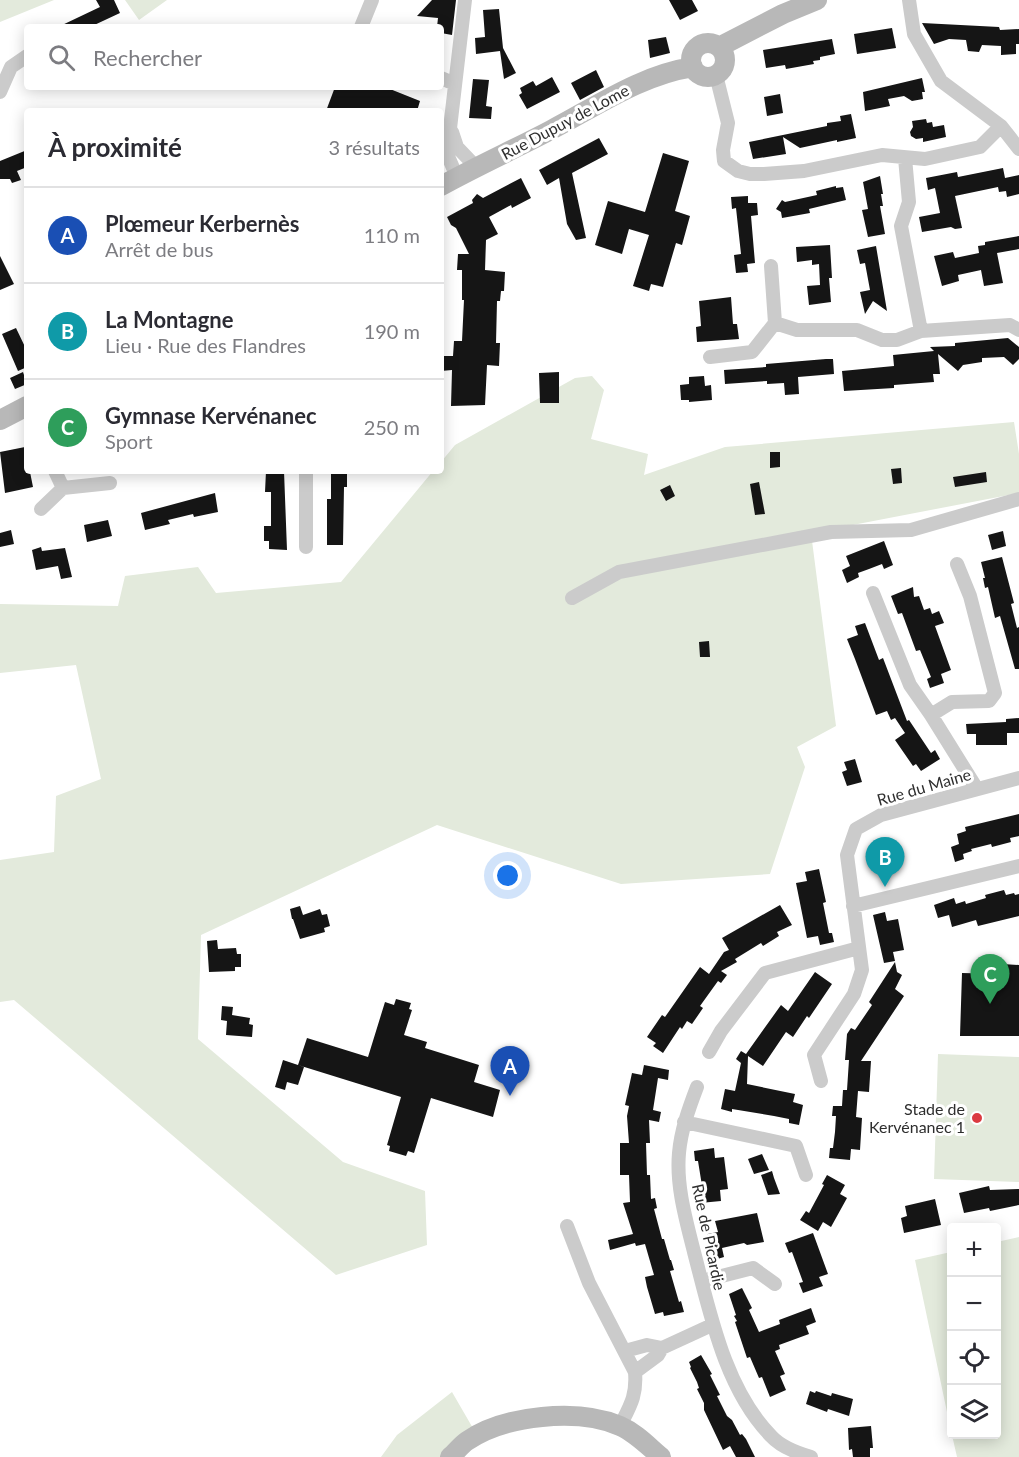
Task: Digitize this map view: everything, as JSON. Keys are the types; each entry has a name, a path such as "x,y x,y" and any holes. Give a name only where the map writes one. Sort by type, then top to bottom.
{"street":[{"path":"362,24 372,0"},
{"path":"449,182 447,154 465,0"},
{"path":"719,47 783,14 818,0"},
{"path":"909,0 914,34 941,81 1001,126 1019,149"},
{"path":"709,43 719,47 723,51 725,62 717,75 706,77 696,71 693,67 692,56 698,47 709,43"},
{"path":"0,92 11,67 24,58"},
{"name":"Rue Dupuy de Lome","path":"449,182 640,82 674,70 693,67"},
{"path":"717,75 728,123 723,150 724,161 738,171 750,174 804,171 882,155 925,159 980,147 1001,126"},
{"path":"444,79 455,84"},
{"path":"451,130 457,147 477,168"},
{"path":"905,158 909,202 900,226 921,331"},
{"path":"710,357 752,352 775,323 771,266"},
{"path":"775,323 797,330 857,330 882,340 897,340 921,331 1010,325 1019,330"},
{"path":"0,420 24,408"},
{"path":"56,474 63,488"},
{"path":"306,474 306,547"},
{"path":"41,509 63,488 110,483"},
{"path":"572,598 619,572 831,532 911,530 1019,499"},
{"path":"931,715 952,702 989,701 995,693 970,596 957,564"},
{"path":"873,593 910,685 977,789"},
{"name":"Rue du Maine","path":"821,1080 814,1055 854,994 862,970 847,855 856,829 881,815 1019,778"},
{"path":"853,906 1019,866"},
{"path":"709,1052 721,1031 765,974 859,948"},
{"name":"Rue de Picardie","path":"697,1087 684,1122 678,1154 681,1197 712,1325 734,1378 754,1417 772,1438 794,1452 811,1457"},
{"path":"684,1122 796,1146 806,1175"},
{"path":"567,1226 589,1282 635,1372 636,1389 632,1404 620,1426"},
{"path":"702,1281 753,1268 775,1284"},
{"path":"635,1372 658,1355 662,1348 712,1325"},
{"path":"625,1351 647,1345 662,1348"},
{"path":"450,1457 474,1437 514,1422 542,1417 599,1419 620,1426 636,1435 661,1457"}],"shaded area":[{"path":"0,0 54,0 0,22"},
{"path":"125,0 167,0 139,20"},
{"path":"592,376 604,390 591,439 648,454 644,475 725,447 1014,422 1019,454 1019,493 811,533 836,726 797,747 805,767 770,874 621,884 437,825 201,935 198,1039 343,1162 425,1191 427,1245 336,1275 14,1000 0,1002 0,860 54,852 56,796 101,779 76,665 0,673 0,604 118,606 125,576 198,567 216,593 341,582 431,474 444,474 444,458 455,445 575,378"},
{"name":"Stade de Kervénanec 1","path":"938,1054 1019,1057 1019,1182 934,1179"},
{"path":"1019,1237 1019,1457 957,1457 953,1439 1001,1439 1001,1241"},
{"path":"947,1253 947,1412 915,1260"},
{"path":"452,1392 474,1430 441,1457 381,1457 397,1435"}],"building":[{"path":"96,0 114,0 120,13 96,24 64,24 100,7"},
{"path":"432,0 456,0 452,35 444,34 444,24 437,24 438,18 417,16"},
{"path":"669,0 692,0 698,11 680,20"},
{"path":"499,9 503,48 516,73 504,79 500,51 476,54 475,38 485,37 483,10"},
{"path":"922,23 999,27 1000,30 1019,29 1019,44 1016,44 1016,54 1001,55 1001,46 982,45 979,52 968,51 966,40 949,39 934,44"},
{"path":"892,28 896,48 857,54 854,34"},
{"path":"666,37 670,53 650,58 648,40"},
{"path":"832,39 835,54 820,57 820,60 813,61 814,64 786,69 785,65 766,68 763,50"},
{"path":"596,70 604,87 580,100 571,83"},
{"path":"552,77 560,92 527,109 519,95 522,93 520,88 533,81 536,86"},
{"path":"922,78 925,92 922,92 923,99 912,101 904,96 888,99 890,106 865,111 863,92"},
{"path":"473,79 489,80 486,106 492,107 491,119 469,118"},
{"path":"334,90 392,90 420,101 418,108 327,108"},
{"path":"780,94 783,113 767,116 764,97"},
{"path":"851,114 856,138 800,148 783,137 786,154 753,159 749,142 827,126 827,123 841,121 840,116"},
{"path":"926,119 927,123 932,122 933,127 944,125 946,137 923,142 923,138 916,139 911,136 912,121"},
{"path":"599,138 608,154 572,173 586,238 576,240 567,224 559,178 547,185 539,170"},
{"path":"24,151 24,168 17,171 21,180 12,183 10,179 0,179 0,161"},
{"path":"663,153 689,161 675,211 690,216 682,245 676,243 663,287 651,284 649,291 633,286 649,235 629,229 622,254 595,245 608,201 645,212"},
{"path":"1003,168 1005,178 1019,175 1019,194 1007,197 1006,191 999,192 998,187 955,196 962,228 951,227 922,232 919,217 940,213 935,188 928,190 926,178 957,172 958,177"},
{"path":"880,176 883,206 880,206 885,234 868,237 862,210 868,209 863,182"},
{"path":"521,178 531,198 512,208 511,205 489,217 498,234 486,240 485,270 505,272 504,291 501,291 500,301 497,301 496,343 500,343 499,366 487,365 485,405 451,406 452,370 444,371 444,356 453,356 454,341 462,341 464,300 462,300 462,270 457,270 458,254 469,254 456,228 451,225 447,217 473,203 472,200 477,194 483,198"},
{"path":"836,186 836,188 843,187 846,200 809,209 810,213 782,218 781,212 776,209 782,200 785,202 817,195 816,191"},
{"path":"748,196 748,203 757,203 758,215 751,216 755,263 747,264 748,272 736,273 734,255 741,254 736,208 732,209 731,197"},
{"path":"1019,236 1019,249 997,253 1003,283 984,286 981,270 958,275 959,281 942,286 934,256 953,252 955,258 979,253 978,246 985,245 985,242"},
{"path":"830,245 831,302 809,305 807,286 820,285 819,264 812,265 812,260 797,262 796,247"},
{"path":"876,246 887,311 873,301 865,314 860,292 870,290 865,263 860,264 857,250"},
{"path":"0,256 14,284 0,290"},
{"path":"731,297 733,324 737,324 739,339 697,342 696,327 701,326 699,301"},
{"path":"16,328 24,345 24,368 18,371 2,334"},
{"path":"1008,338 1019,347 1019,359 1013,365 1004,357 982,358 982,362 963,365 958,371 938,354 940,374 933,374 934,382 894,385 894,388 844,391 842,371 894,366 893,355 934,351 930,347 955,346 955,343"},
{"path":"833,359 834,374 798,377 799,394 785,395 784,383 767,384 767,381 725,384 724,370"},
{"path":"23,372 24,385 15,389 10,378"},
{"path":"559,372 559,403 540,403 539,373"},
{"path":"704,376 705,386 711,385 712,400 689,402 689,400 681,400 680,385 689,384 689,377"},
{"path":"24,447 24,474 30,474 33,487 5,493 0,452"},
{"path":"770,452 780,452 780,467 770,468"},
{"path":"901,468 902,483 893,484 891,469"},
{"path":"986,472 987,482 955,487 953,477"},
{"path":"266,474 284,474 287,550 269,549 269,541 264,541 264,526 271,526 271,492 265,492"},
{"path":"331,474 347,474 347,487 344,487 343,545 327,545 327,499 331,499"},
{"path":"759,482 765,514 755,515 750,484"},
{"path":"670,485 675,496 666,501 660,490"},
{"path":"215,493 218,512 194,517 193,514 168,520 170,524 145,530 141,513"},
{"path":"108,520 112,536 87,542 84,525"},
{"path":"11,530 14,544 0,547 0,533"},
{"path":"1003,531 1006,546 992,550 988,535"},
{"path":"884,541 893,565 884,569 882,564 858,573 859,577 847,583 842,570 850,566 846,556"},
{"path":"41,547 42,551 65,548 72,577 61,579 58,566 36,570 32,550"},
{"path":"1002,557 1014,603 1011,604 1017,628 1019,627 1019,669 1015,669 1000,616 995,618 988,587 985,588 983,578 985,578 981,562"},
{"path":"913,587 914,597 919,596 924,610 930,608 932,614 939,611 944,623 935,626 951,670 941,674 944,683 930,688 927,679 931,677 920,650 916,651 902,613 898,614 891,596"},
{"path":"865,623 879,660 883,658 907,721 909,720 931,753 935,750 940,759 921,771 916,764 913,766 895,740 905,733 895,718 891,720 887,711 876,715 847,639 858,635 855,626"},
{"path":"709,641 710,657 700,657 699,642"},
{"path":"1019,718 1019,733 1007,733 1007,745 976,745 976,734 967,734 966,724 1006,722 1006,719"},
{"path":"855,759 862,782 847,786 842,772 847,770 844,762"},
{"path":"1019,814 1019,836 1010,838 1011,842 971,849 972,851 963,854 964,859 955,862 951,847 959,844 957,834 966,831 965,827"},
{"path":"819,869 826,902 823,903 829,933 832,933 834,942 820,945 818,936 807,938 796,883 807,881 805,872"},
{"path":"1004,890 1006,895 1019,894 1019,916 978,926 976,920 952,927 949,915 938,918 934,905 954,898 956,904 965,901 966,904 986,898 985,895"},
{"path":"780,905 792,925 777,932 779,936 763,946 761,943 735,959 737,962 721,971 727,975 721,983 718,981 700,1006 703,1008 692,1024 687,1021 682,1029 680,1027 663,1053 653,1046 656,1043 647,1037 662,1015 665,1017 700,967 709,974 724,952 729,950 722,938"},
{"path":"300,906 303,915 320,909 322,915 327,914 330,926 324,928 325,932 300,939 290,909"},
{"path":"885,912 887,921 898,919 904,950 893,952 895,961 884,963 873,915"},
{"path":"217,940 218,949 236,948 237,954 241,954 241,967 235,967 235,971 209,972 207,941"},
{"path":"895,962 897,972 902,975 895,989 904,996 861,1061 871,1061 869,1092 858,1091 856,1117 862,1118 860,1150 851,1149 850,1160 829,1158 835,1132 836,1116 832,1116 833,1106 842,1106 843,1090 847,1090 849,1060 845,1060 847,1034 851,1028 855,1030 872,1005 869,1002"},
{"path":"1002,964 1019,965 1019,1036 960,1036 962,973 1001,974"},
{"path":"815,972 832,984 809,1018 807,1016 793,1037 786,1032 763,1066 748,1056 747,1084 795,1094 793,1102 803,1105 799,1125 789,1123 789,1119 721,1109 725,1089 735,1091 741,1063 736,1059 741,1051 746,1054 781,1005 788,1011"},
{"path":"396,999 411,1003 409,1009 412,1010 404,1035 427,1042 425,1048 479,1065 474,1082 500,1090 493,1117 431,1098 414,1153 408,1151 406,1156 389,1151 390,1146 387,1145 401,1097 298,1065 307,1038 368,1057 385,1002 394,1005"},
{"path":"222,1006 233,1007 232,1015 250,1018 249,1024 253,1025 252,1037 226,1035 227,1021 221,1020"},
{"path":"283,1060 304,1067 298,1085 287,1082 285,1090 275,1087"},
{"path":"644,1065 669,1070 668,1080 658,1078 653,1110 661,1112 659,1122 649,1120 650,1143 646,1143 647,1175 650,1175 651,1199 655,1198 657,1208 654,1209 674,1270 670,1271 684,1312 664,1316 663,1312 655,1314 647,1287 645,1277 654,1275 645,1244 636,1246 635,1243 610,1250 608,1240 633,1234 623,1203 630,1202 629,1175 620,1175 620,1143 629,1143 627,1116 629,1106 625,1105 632,1073 642,1075"},
{"path":"714,1148 715,1158 724,1157 728,1189 720,1190 721,1201 700,1203 699,1192 703,1192 694,1151"},
{"path":"762,1154 769,1170 754,1174 748,1159"},
{"path":"772,1171 780,1194 768,1195 761,1175"},
{"path":"827,1175 845,1185 840,1194 847,1198 831,1227 823,1222 818,1231 800,1220 806,1211 809,1213"},
{"path":"989,1186 990,1190 1019,1189 1019,1205 964,1213 959,1193"},
{"path":"935,1199 941,1225 904,1233 901,1218 907,1216 905,1206"},
{"path":"757,1213 764,1242 747,1245 744,1243 722,1248 724,1257 714,1260 707,1234 718,1232 715,1221"},
{"path":"813,1233 828,1274 819,1277 823,1286 803,1293 799,1283 803,1282 792,1252 789,1253 785,1243"},
{"path":"742,1288 752,1308 749,1310 759,1332 780,1324 779,1320 811,1308 816,1322 806,1326 809,1334 779,1345 780,1349 775,1351 785,1374 780,1376 786,1390 770,1397 762,1377 759,1378 750,1357 747,1358 735,1322 737,1321 734,1316 736,1315 729,1294"},
{"path":"701,1355 712,1374 710,1375 720,1395 717,1396 727,1416 732,1420 740,1435 742,1434 746,1439 755,1457 736,1457 730,1446 723,1450 704,1410 697,1382 690,1368 689,1362"},
{"path":"810,1391 831,1396 832,1393 853,1399 849,1416 828,1409 827,1412 806,1404"},
{"path":"871,1426 873,1448 870,1448 870,1457 853,1457 852,1449 849,1450 848,1428"}],"place":[{"name":"La Montagne","path":"885,887"},
{"name":"Gymnase Kervénanec","path":"990,1004"},
{"name":"Plœmeur Kerbernès","path":"510,1096"},
{"name":"Stade de Kervénanec 1","path":"977,1118"}]}
